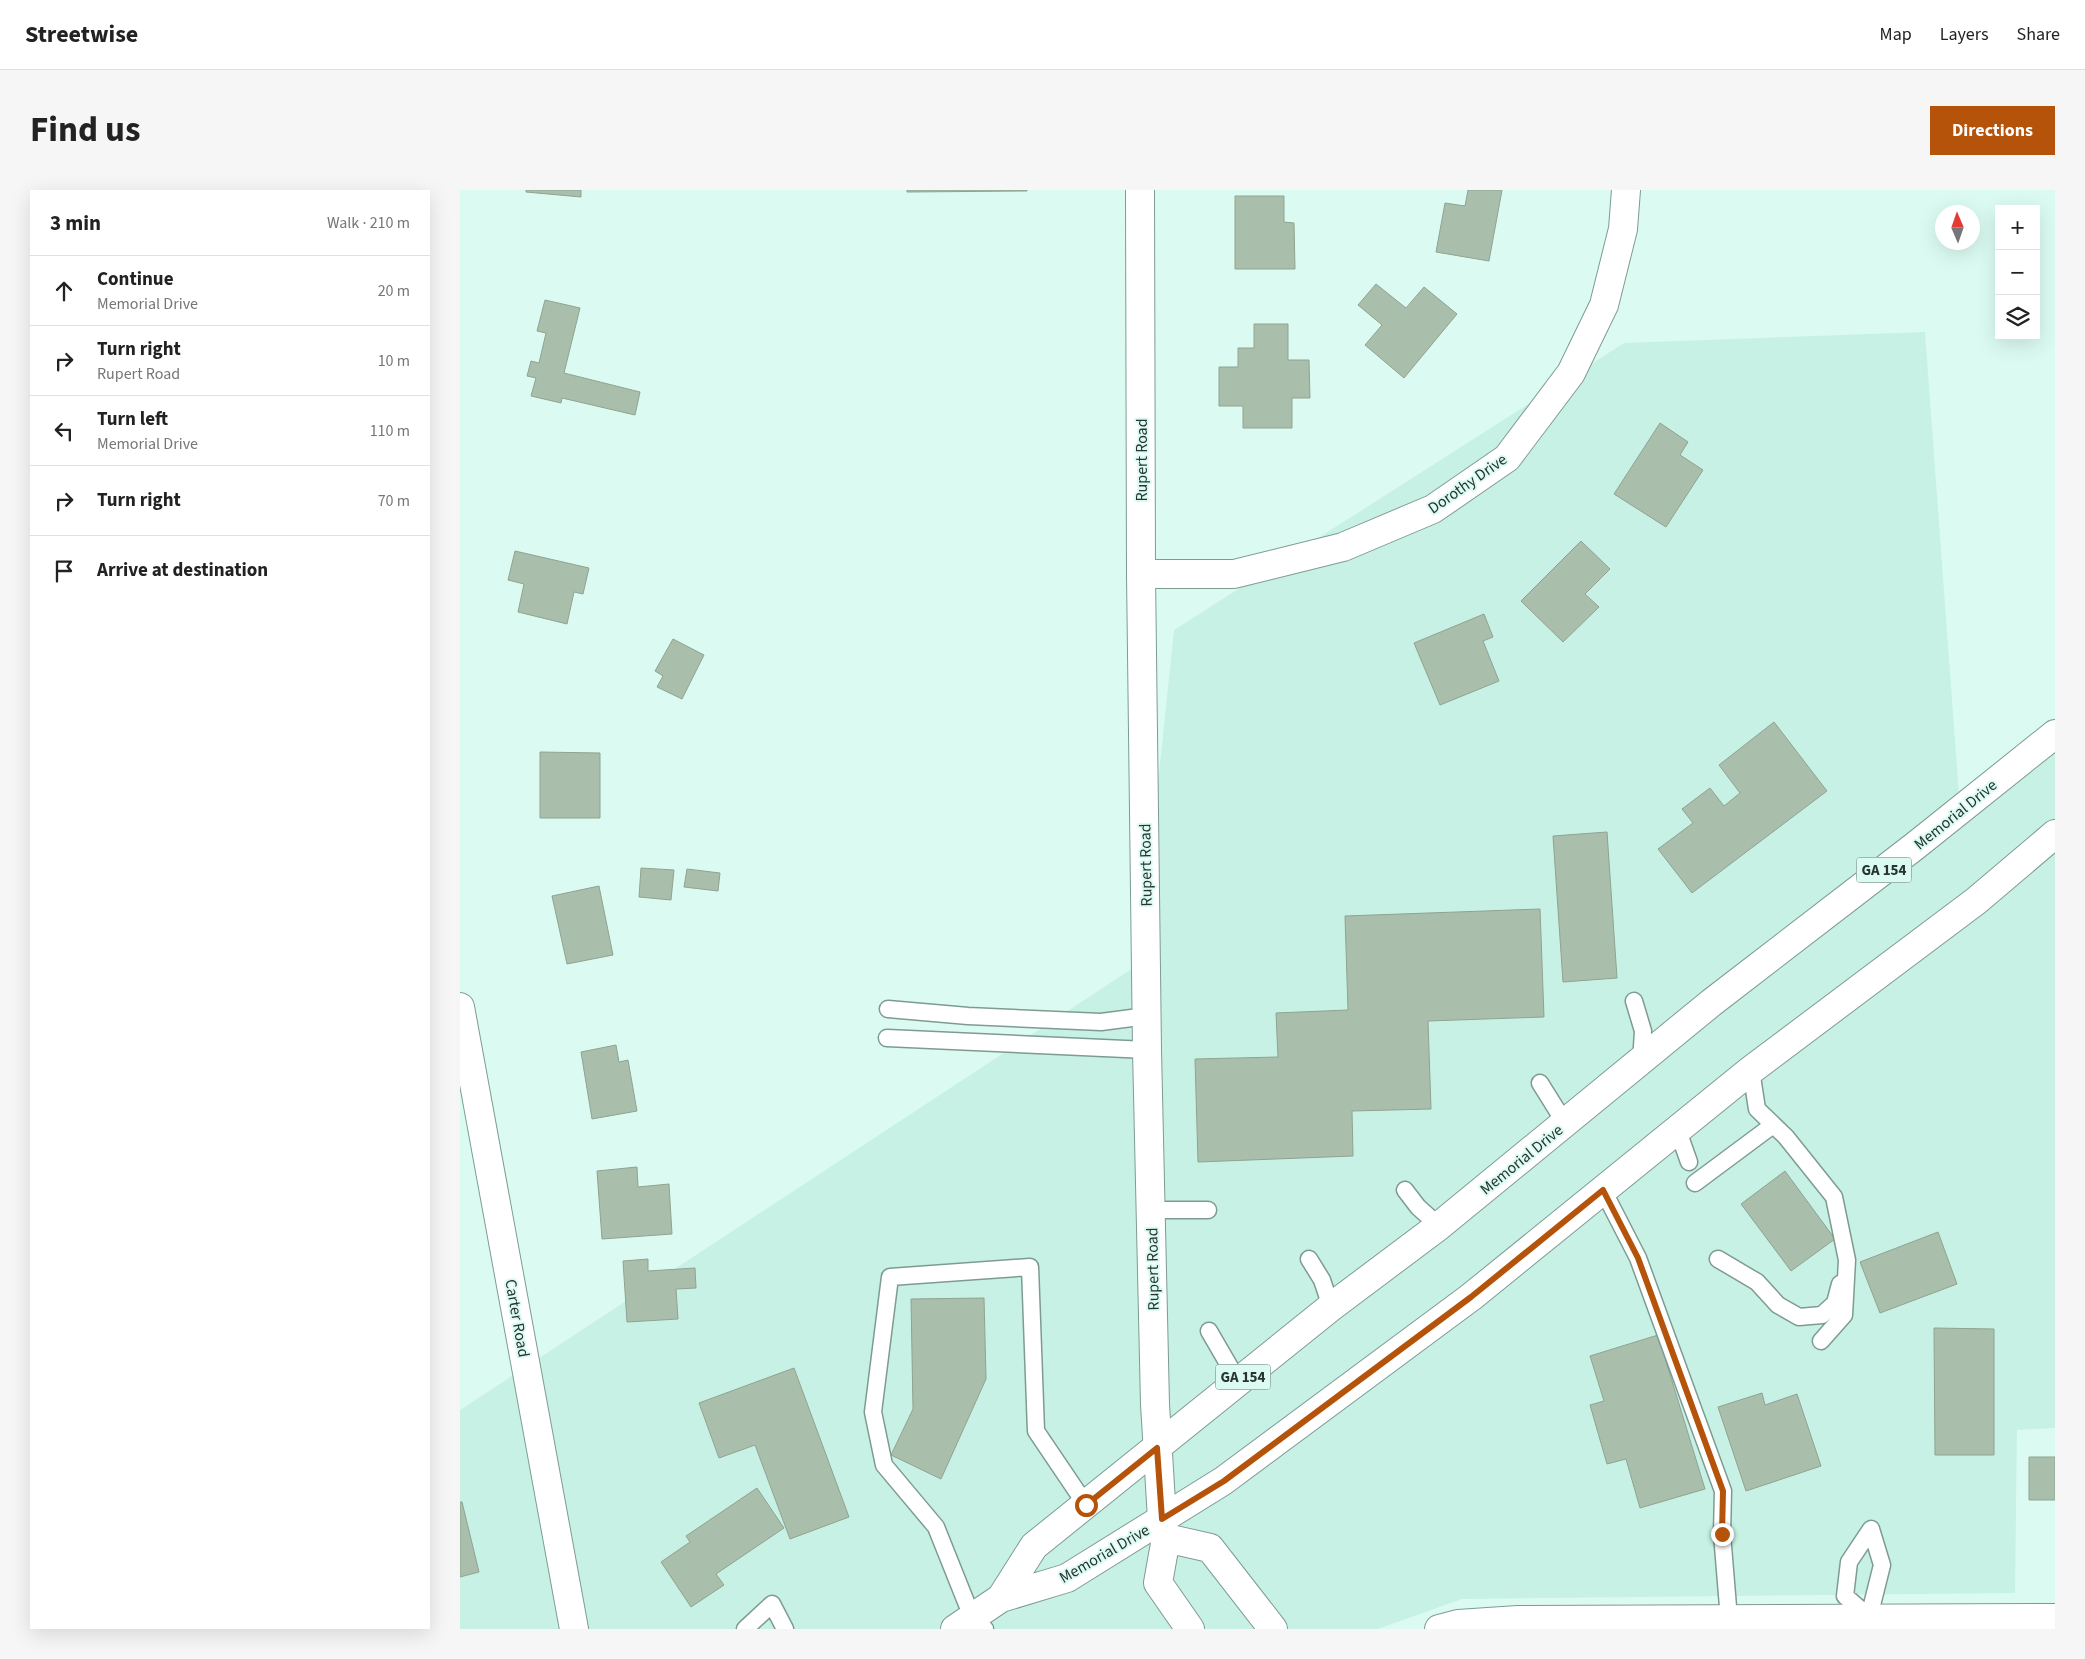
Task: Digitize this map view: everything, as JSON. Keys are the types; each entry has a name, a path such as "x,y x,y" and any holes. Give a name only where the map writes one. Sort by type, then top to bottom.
{"street":[{"name":"Rupert Road","path":"1140,190 1141,574 1147,1050 1157,1448 1164,1529 1158,1582 1190,1629"},
{"name":"Dorothy Drive","path":"1141,574 1234,574 1343,547 1433,509 1507,458 1571,373 1604,305 1623,229 1626,190"},
{"name":"Memorial Drive","path":"971,1625 1001,1598 1034,1546 1331,1307 1439,1226 1711,1003 1915,846 2055,734"},
{"name":"Memorial Drive","path":"1001,1598 1067,1578 1164,1529 1224,1481 1471,1297 1751,1070 1976,902 2055,834"},
{"name":"Carter Road","path":"460,1007 574,1629"},
{"path":"1164,1529 1210,1548 1273,1629"},
{"path":"1451,1628 1729,1619 1869,1617 2055,1618"}],"lane":[{"path":"1634,1001 1643,1031 1641,1062"},
{"path":"888,1009 968,1016 1101,1022 1147,1016"},
{"path":"887,1038 1147,1050"},
{"path":"1751,1070 1757,1109 1786,1138 1834,1197 1847,1260 1844,1315 1820,1341"},
{"path":"1540,1083 1565,1123"},
{"path":"1694,1184 1773,1126"},
{"path":"1678,1130 1689,1162"},
{"path":"1405,1190 1418,1207 1439,1226"},
{"path":"1603,1190 1638,1258 1723,1491 1722,1534 1729,1619"},
{"path":"1151,1210 1208,1210"},
{"path":"1309,1259 1322,1280 1331,1307"},
{"path":"1718,1259 1757,1282 1778,1305 1799,1317 1822,1315 1835,1302 1847,1260"},
{"path":"971,1625 936,1527 884,1465 873,1412 890,1278 1030,1267 1036,1431 1086,1505"},
{"path":"1209,1331 1238,1381"},
{"path":"745,1629 772,1604 785,1629"}],"shaded area":[{"path":"1925,332 1960,808 2055,737 2055,1428 2017,1430 2015,1593 1462,1599 1378,1629 460,1629 460,1410 1139,964 1174,630 1624,343"}],"building":[{"path":"526,190 581,190 581,197 526,192"},
{"path":"907,190 1027,190 1027,191 907,192"},
{"path":"1468,190 1502,190 1489,261 1436,252 1445,203 1465,206"},
{"path":"1235,196 1284,196 1284,222 1294,223 1295,269 1235,269"},
{"path":"1376,284 1406,308 1424,287 1457,314 1404,378 1365,345 1382,325 1358,305"},
{"path":"545,300 580,308 564,373 640,392 635,415 562,398 561,403 531,396 536,378 527,376 531,361 539,363 546,333 537,331"},
{"path":"1254,324 1288,324 1288,360 1309,360 1310,398 1292,398 1292,428 1243,428 1243,406 1219,406 1219,367 1238,367 1238,348 1254,348"},
{"path":"1660,423 1688,442 1680,455 1703,470 1666,527 1614,494"},
{"path":"1581,541 1610,569 1585,594 1599,607 1563,642 1521,601"},
{"path":"515,551 589,568 583,594 574,592 567,624 518,612 524,584 508,580"},
{"path":"1484,614 1493,637 1483,641 1499,681 1440,705 1414,643"},
{"path":"673,639 704,655 682,699 657,687 663,676 655,671"},
{"path":"1774,722 1827,791 1692,893 1658,849 1693,823 1682,809 1710,788 1724,806 1740,793 1719,765"},
{"path":"540,752 600,753 600,818 540,818"},
{"path":"1607,832 1617,978 1563,982 1553,836"},
{"path":"641,868 674,870 671,900 639,897"},
{"path":"687,869 720,873 718,891 684,887"},
{"path":"599,886 613,955 567,964 552,896"},
{"path":"1540,909 1544,1017 1428,1021 1431,1109 1352,1111 1353,1156 1198,1162 1195,1059 1278,1057 1276,1013 1348,1010 1345,916"},
{"path":"616,1045 619,1062 628,1060 637,1111 592,1119 581,1052"},
{"path":"637,1167 638,1187 669,1184 672,1234 602,1239 597,1171"},
{"path":"1785,1171 1835,1239 1791,1271 1741,1204"},
{"path":"1938,1232 1957,1284 1880,1313 1860,1262"},
{"path":"648,1259 648,1271 695,1268 696,1288 676,1289 678,1319 627,1322 623,1261"},
{"path":"984,1298 986,1379 941,1479 891,1455 913,1409 911,1299"},
{"path":"1934,1328 1994,1329 1994,1455 1935,1455"},
{"path":"1658,1335 1705,1489 1640,1508 1626,1459 1607,1464 1590,1405 1604,1401 1590,1356"},
{"path":"794,1368 849,1517 790,1539 755,1445 719,1458 699,1403"},
{"path":"1762,1393 1765,1405 1797,1394 1821,1466 1746,1491 1718,1407"},
{"path":"2029,1457 2055,1457 2055,1500 2029,1500"},
{"path":"757,1488 784,1528 716,1574 724,1585 691,1607 661,1562 690,1542 686,1536"},
{"path":"460,1502 462,1502 479,1572 460,1577"}],"route":[{"path":"1086,1505 1157,1448 1162,1519 1224,1481 1375,1366 1471,1297 1603,1190 1623,1225 1638,1258 1723,1491 1722,1534"}]}
